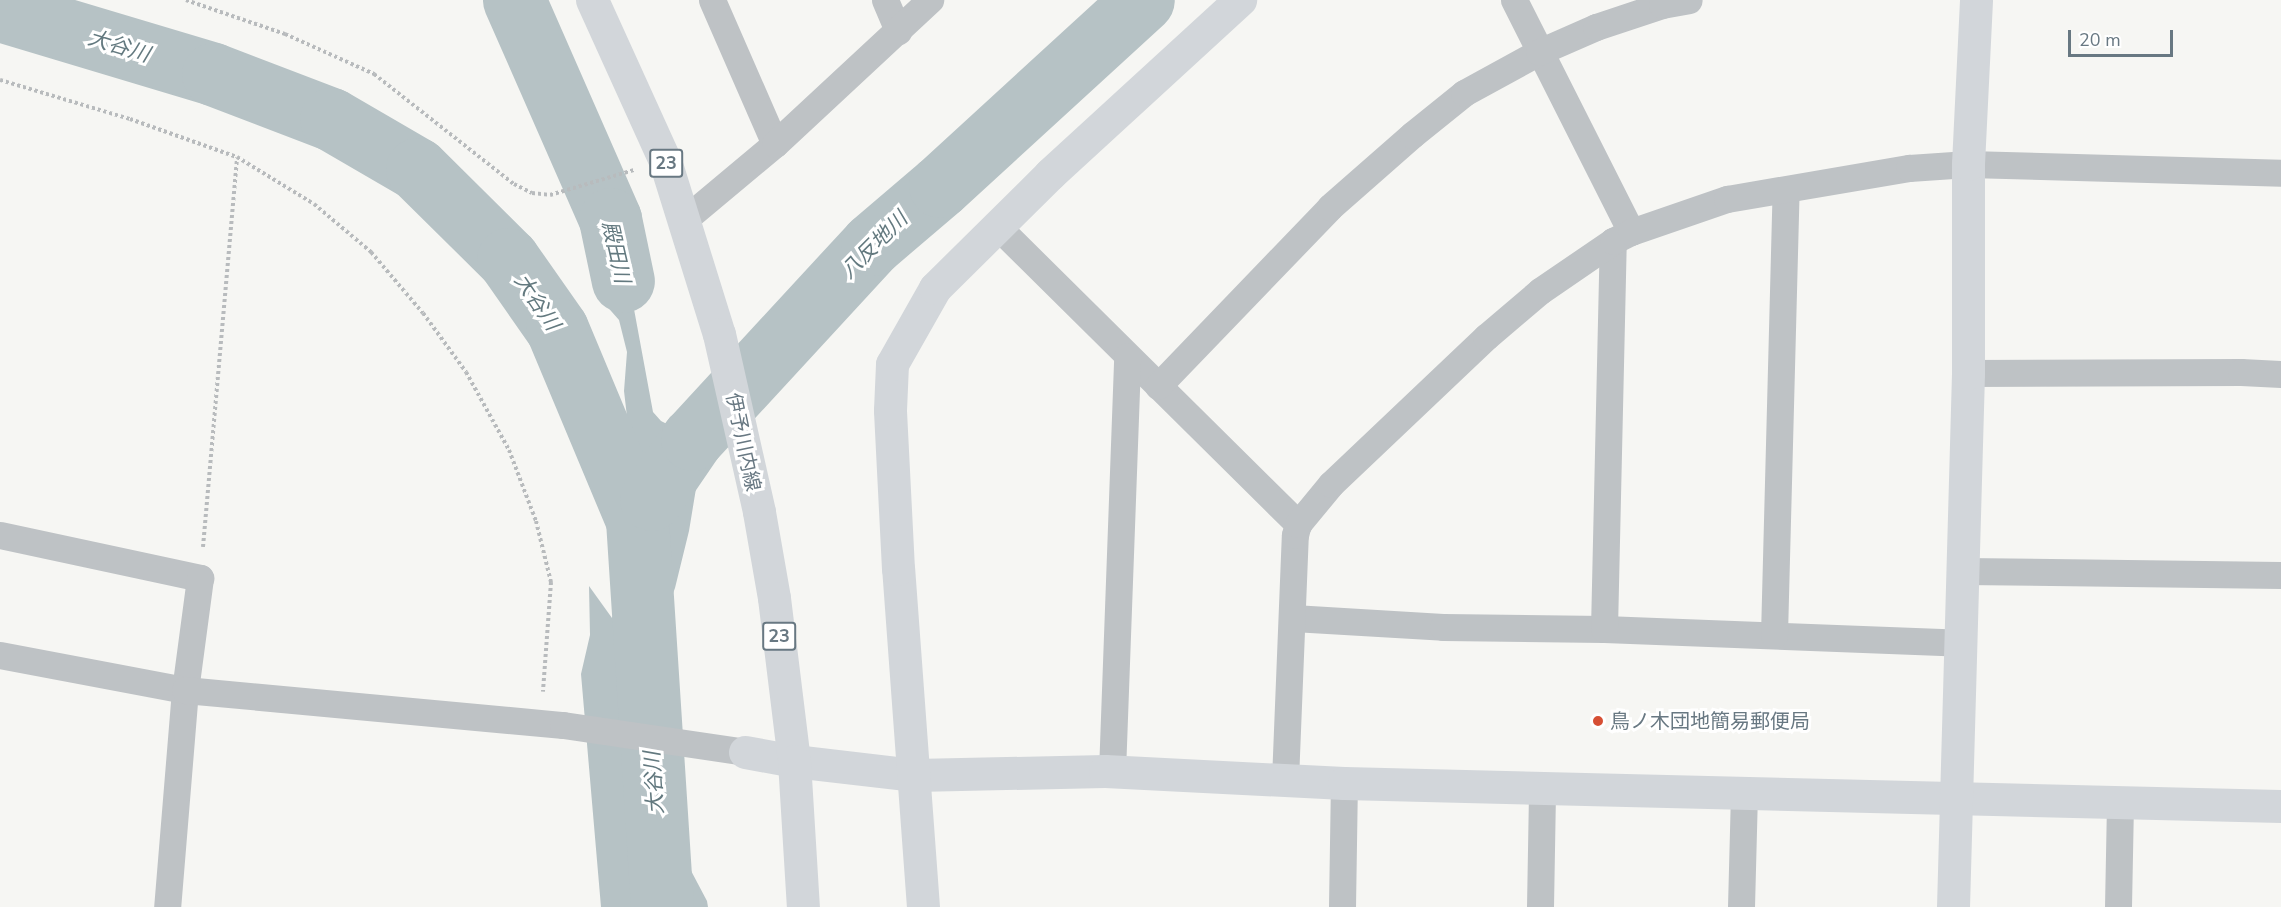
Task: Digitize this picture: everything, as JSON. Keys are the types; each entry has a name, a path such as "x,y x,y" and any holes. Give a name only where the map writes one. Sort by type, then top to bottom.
{"street":[{"name":"伊予川内線","path":"592,0 665,161 719,334 759,512 774,598 794,761 803,907"},
{"path":"712,0 775,144"},
{"path":"885,0 898,31"},
{"path":"684,220 775,144 930,0"},
{"path":"923,907 898,569 890,410 892,364 936,288 1050,174 1240,0"},
{"path":"1515,0 1622,236 1604,628"},
{"path":"1158,386 1330,207 1464,93 1539,52 1596,27 1662,5 1689,0"},
{"path":"1953,907 1954,798 1961,643 1968,373 1968,164 1976,0"},
{"path":"1285,780 1295,535 1298,524 1331,484 1486,337 1540,291 1622,236 1727,199 1909,168 1968,164 2281,173"},
{"path":"1774,635 1785,190"},
{"path":"997,226 1298,524"},
{"path":"1112,772 1127,356"},
{"path":"1968,373 2241,372 2281,374"},
{"path":"0,535 200,578 185,690 167,907"},
{"path":"1963,571 2281,575"},
{"path":"1293,618 1443,627 1604,628 1961,643"},
{"path":"0,655 185,690 553,724 794,761 915,775 1112,772 1344,783 2281,806"},
{"path":"1342,907 1344,783"},
{"path":"1540,907 1542,787"},
{"path":"1741,907 1744,792"},
{"path":"2118,907 2120,801"}],"path":[{"path":"186,0 285,34 374,74 514,184 532,194 550,195 665,161"},
{"path":"0,80 130,119 237,157 314,204 371,252 423,313 466,372 509,450 536,521 551,582 553,724"},
{"path":"200,578 237,157"}],"water":[{"path":"609,194 617,217 653,412 661,421 673,427 687,421 698,406 704,440 689,531 675,588 657,637 641,723 643,760 636,792 644,827 670,856 688,865 708,907 601,907 581,674 590,635 589,586 612,618 616,608 616,573 630,476 631,451 624,391 627,352 619,320 604,303 597,284 613,284 604,232 593,200"}],"waterway":[{"name":"殿田川","path":"514,0 610,219 623,281"},
{"name":"八反地川","path":"651,499 692,439 872,244 940,186 1143,0"},
{"name":"大谷川","path":"0,10 213,74 331,119 417,169 508,259 557,329 637,520 662,907"}],"place":[{"name":"鳥ノ木団地簡易郵便局","path":"1598,721"}]}
